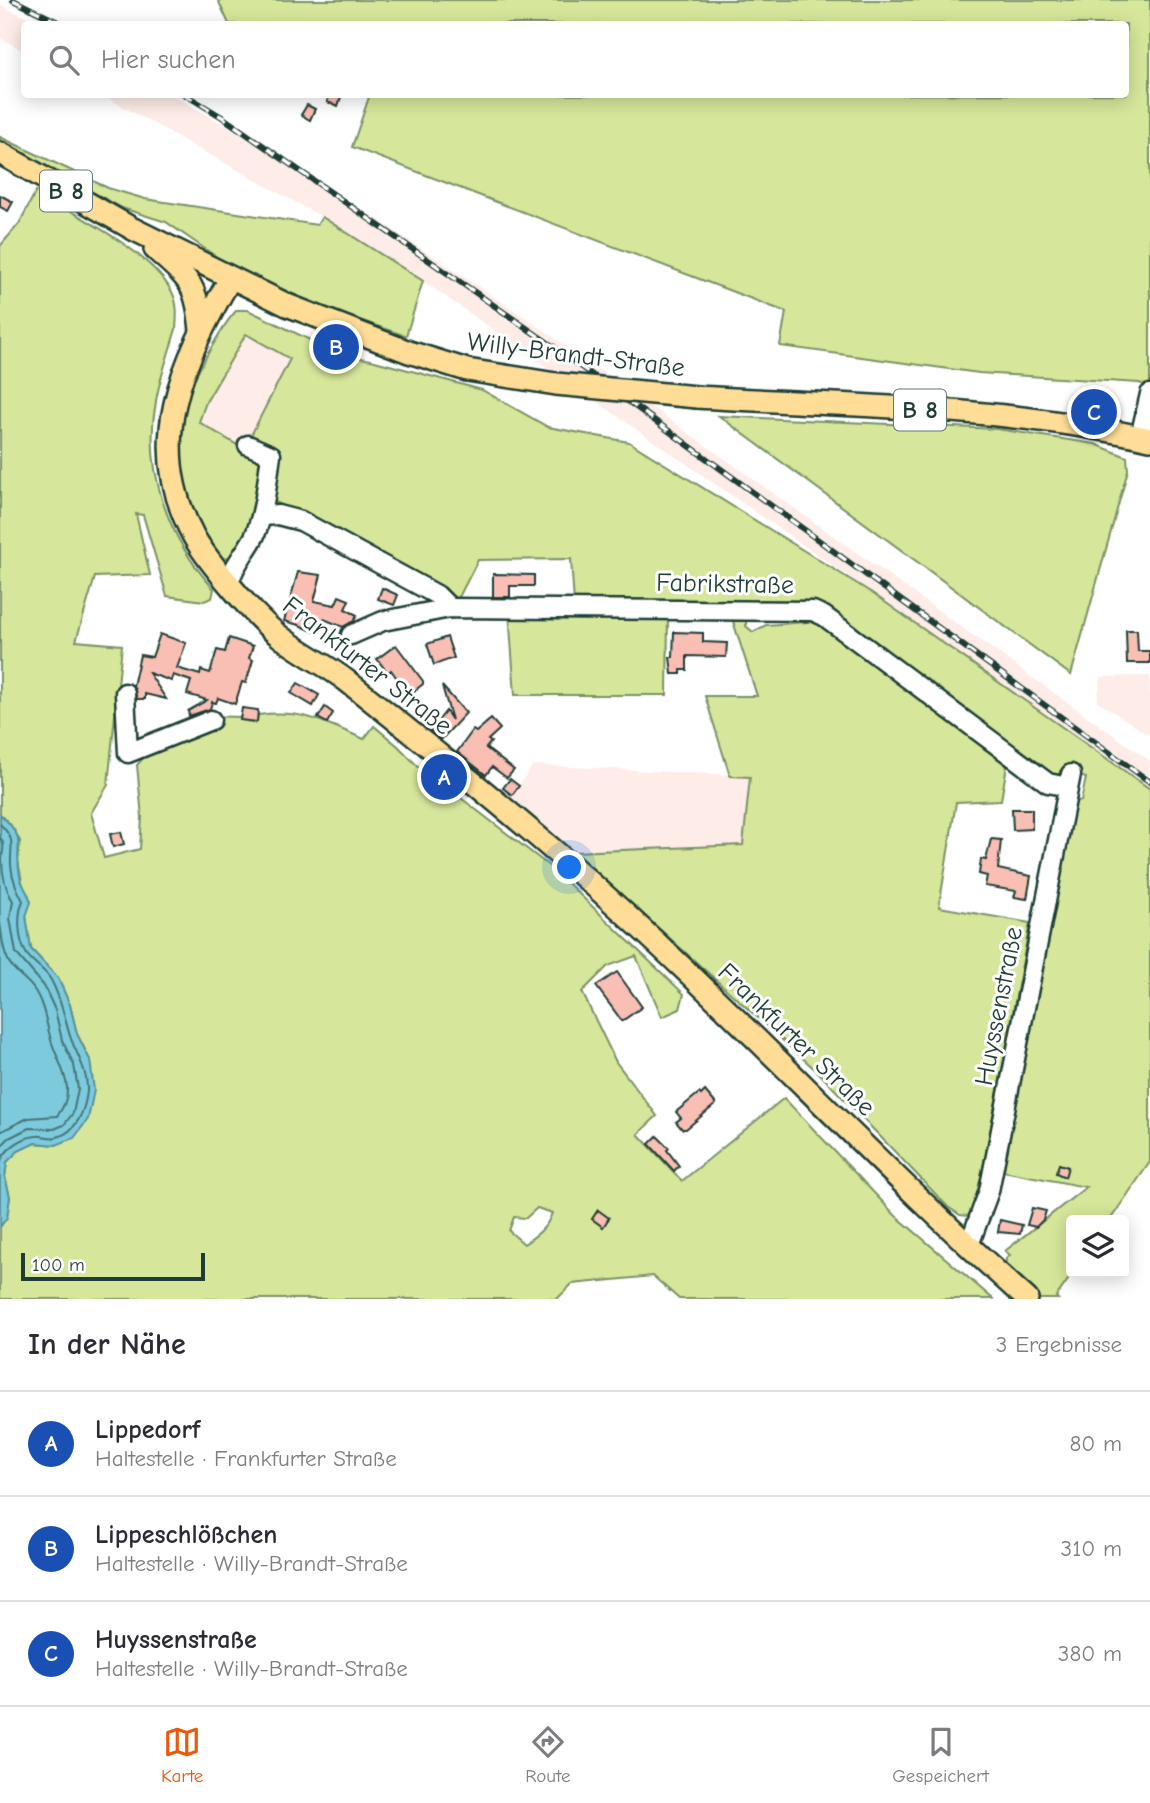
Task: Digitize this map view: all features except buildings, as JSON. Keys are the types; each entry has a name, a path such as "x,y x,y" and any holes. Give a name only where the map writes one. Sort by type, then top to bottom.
{"main road":[{"name":"Willy-Brandt-Straße","path":"0,153 133,229 230,279 287,305 409,352 467,370 556,384 697,397 982,412 1066,423 1145,438"},
{"path":"133,229 177,268 193,287 198,302 201,331"},
{"name":"Frankfurter Straße","path":"230,279 201,331 186,366 169,430 172,472 181,507 194,537 229,583 276,634 348,682 542,839 627,914 1027,1299"}],"street":[{"path":"1145,438 1150,394"},
{"path":"229,583 232,568 253,539 262,516 271,455 248,444"},
{"path":"262,516 278,515 301,521 438,595 450,608"},
{"name":"Fabrikstraße","path":"351,635 383,621 450,608 813,611 824,615 1048,783 1069,780"},
{"path":"125,693 128,753 211,720"},
{"name":"Huyssenstraße","path":"969,1245 989,1191 1069,780"}],"shaded area":[{"path":"0,5 34,21 21,21 21,49 0,38"},
{"path":"107,98 177,98 234,130 381,222 532,322 1150,761 1150,789 423,281 322,217"},
{"path":"246,334 290,359 244,449 199,422 206,402"},
{"path":"1150,676 1150,736 1097,701 1101,677"},
{"path":"533,765 750,776 743,846 574,852 508,801"}],"green space":[{"path":"218,0 1150,0 1150,387 1139,383 979,373 780,346 786,312 352,147 369,98 1129,98 1129,21 228,21"},
{"path":"0,137 108,188 145,199 317,225 322,217 423,281 406,336 321,307 221,260 166,222 122,208 0,143"},
{"path":"36,191 130,248 161,277 172,292 176,305 176,329 156,401 153,452 163,502 172,526 198,569 214,589 212,598 204,601 167,596 143,515 136,514 150,575 95,577 76,641 122,645 108,785 91,813 104,858 140,849 142,817 137,765 156,743 208,716 240,717 240,720 256,723 258,715 301,715 364,739 374,726 436,785 461,798 553,869 684,994 680,1009 662,1017 636,956 608,966 582,992 616,1062 657,1116 638,1134 682,1181 784,1098 895,1215 993,1299 679,1299 653,1276 572,1284 557,1299 0,1299 0,1227 7,1217 10,1197 5,1177 7,1162 18,1151 35,1143 56,1145 90,1060 77,1034 70,1005 58,978 31,949 26,916 29,896 23,887 18,861 20,841 0,814 0,246 19,224","holes":["537,1208 552,1213 544,1227 524,1244 509,1231 514,1217 526,1218"]},
{"path":"237,310 248,310 339,354 482,390 548,427 629,442 872,593 1150,789 1150,1162 1113,1215 1066,1215 1066,1278 1069,1278 1056,1297 1058,1299 1038,1299 1005,1269 1006,1259 1010,1255 1005,1251 1086,1187 1003,1171 1075,800 1081,801 1086,778 1060,771 1058,777 1048,777 815,602 574,603 571,559 478,560 457,601 261,495 251,530 230,559 221,558 192,508 180,458 180,433 194,382 224,326","holes":["246,334 290,359 244,449 199,422 206,402"]},
{"path":"719,416 997,429 1095,444 1127,457 1128,470 1071,675"},
{"path":"509,612 668,616 667,695 515,695"},
{"path":"732,618 746,619 746,626 753,632 766,625 821,621 1008,760 1001,800 956,802 939,907 1030,923 984,1164 974,1206 968,1216 960,1215 948,1207 818,1072 574,852 743,845 750,777 730,776 705,696 757,696"}],"water":[{"path":"0,814 18,837 20,876 31,902 26,916 31,949 58,978 70,1005 77,1034 90,1060 94,1090 88,1119 74,1138 56,1145 35,1143 18,1151 7,1162 5,1177 10,1197 7,1217 0,1227"}],"railway":[{"path":"13,0 56,21"},
{"path":"191,98 551,345 1150,782"}],"place":[{"name":"Lippeschlößchen","path":"336,347"},
{"name":"Huyssenstraße","path":"1094,412"},
{"name":"Lippedorf","path":"444,777"}]}
